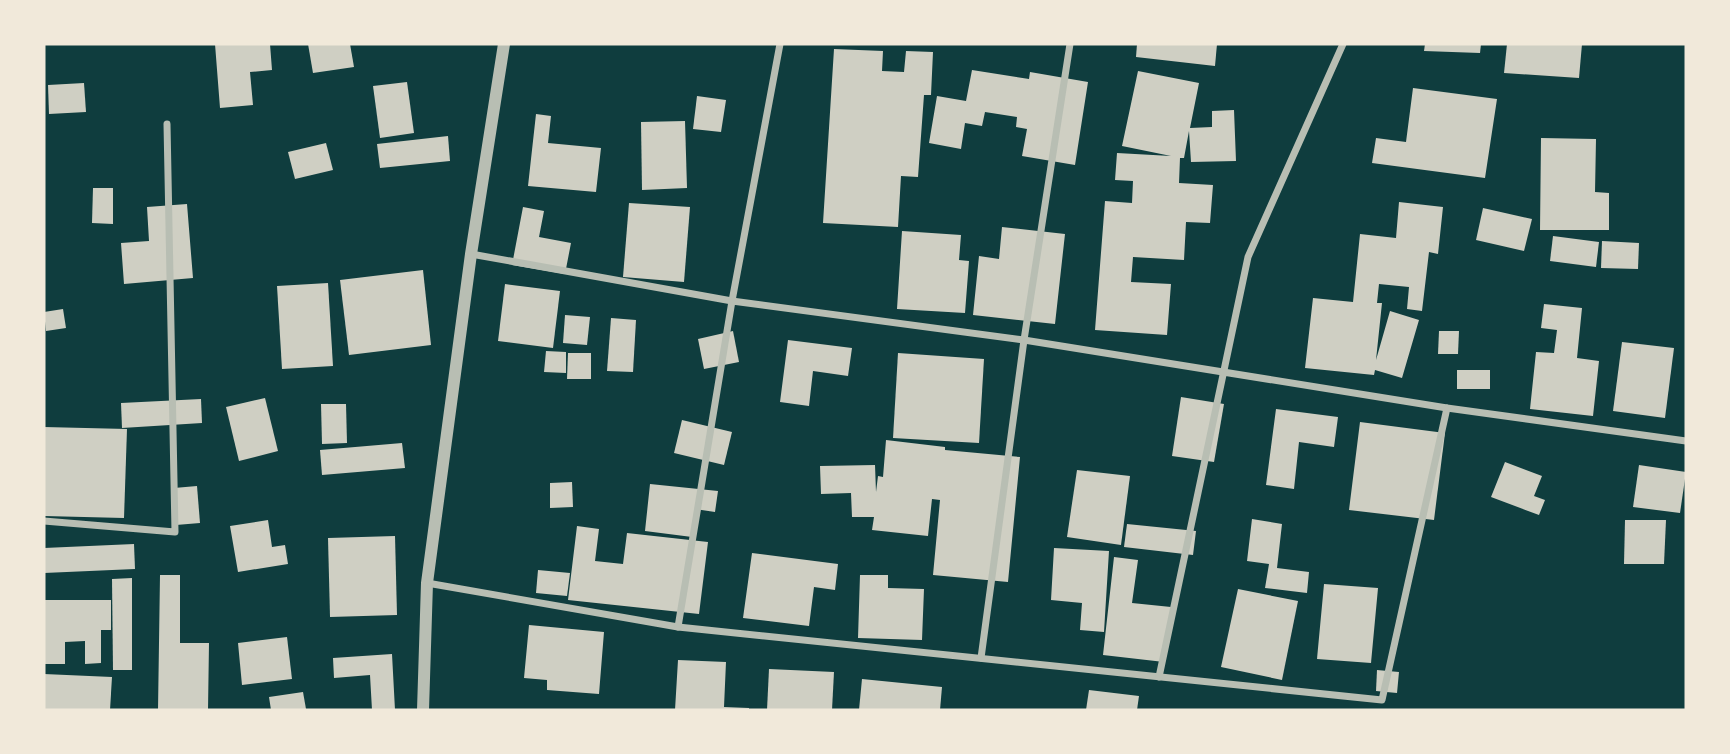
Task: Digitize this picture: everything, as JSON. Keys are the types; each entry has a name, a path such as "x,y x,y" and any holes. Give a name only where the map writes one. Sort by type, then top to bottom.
{"street":[{"path":"423,710 427,583 471,254 504,44"},
{"path":"678,627 732,301 780,44"},
{"path":"981,658 1024,340 1070,44 1060,44"},
{"path":"1159,677 1248,257 1343,44"},
{"path":"44,521 175,532 167,124"},
{"path":"471,254 732,301 1024,340 1447,408 1686,440"},
{"path":"427,583 678,627 1381,700 1447,408"}],"building":[{"path":"215,44 270,44 272,70 250,72 253,105 220,108"},
{"path":"308,44 350,44 354,67 313,73"},
{"path":"1137,44 1217,44 1215,66 1136,57"},
{"path":"1425,44 1481,44 1480,53 1424,51"},
{"path":"1507,44 1582,44 1579,78 1504,73"},
{"path":"834,49 883,51 882,71 904,72 906,51 933,52 931,95 924,95 918,177 901,176 898,227 823,223"},
{"path":"972,70 1029,79 1030,72 1088,82 1075,165 1022,156 1027,129 1016,127 1017,117 985,112 982,126 965,123 961,149 929,143 937,96 966,101"},
{"path":"1138,71 1199,83 1190,128 1212,127 1212,111 1234,110 1236,161 1191,162 1189,131 1184,158 1180,158 1179,183 1213,185 1210,223 1186,222 1184,260 1133,257 1131,282 1171,284 1167,335 1095,330 1105,201 1132,203 1133,181 1115,180 1117,153 1171,156 1122,146"},
{"path":"407,82 414,133 380,138 373,86"},
{"path":"84,83 86,112 49,114 48,85"},
{"path":"1413,88 1497,99 1485,178 1372,163 1376,138 1406,142"},
{"path":"697,96 726,100 721,132 693,129"},
{"path":"536,114 551,116 548,143 601,148 596,192 528,186"},
{"path":"685,121 687,188 642,190 641,122"},
{"path":"448,136 450,161 380,168 377,144"},
{"path":"1541,138 1596,139 1595,192 1609,193 1609,230 1540,230"},
{"path":"326,143 333,170 295,179 288,152"},
{"path":"93,188 113,188 113,224 92,223"},
{"path":"1399,202 1443,207 1438,254 1429,252 1422,311 1407,309 1409,287 1379,284 1377,303 1382,303 1376,360 1390,311 1419,320 1402,378 1375,370 1374,375 1305,368 1313,298 1353,302 1360,234 1396,238"},
{"path":"629,203 690,207 684,282 623,277"},
{"path":"187,204 193,278 124,284 121,243 149,241 147,207"},
{"path":"523,207 544,211 539,237 571,243 565,274 512,265"},
{"path":"1483,208 1532,219 1524,251 1476,240"},
{"path":"1002,227 1065,234 1055,324 973,315 979,256 999,259"},
{"path":"902,231 961,235 959,260 969,261 965,313 897,309"},
{"path":"1553,236 1599,242 1596,267 1550,261"},
{"path":"1602,241 1639,243 1638,269 1601,268"},
{"path":"423,270 431,345 349,355 340,280"},
{"path":"328,283 333,366 282,369 277,286"},
{"path":"505,284 560,291 553,348 498,341"},
{"path":"1544,304 1582,308 1577,358 1599,361 1593,416 1530,409 1536,352 1554,353 1557,330 1541,328"},
{"path":"63,309 66,328 46,331 44,312"},
{"path":"565,315 590,317 587,345 563,343"},
{"path":"611,318 636,320 633,372 607,371"},
{"path":"733,331 739,362 704,369 698,339"},
{"path":"1439,331 1459,331 1458,354 1438,354"},
{"path":"788,340 852,348 848,376 813,371 809,406 780,402"},
{"path":"1622,342 1674,348 1665,418 1613,411"},
{"path":"546,351 566,352 566,373 544,372"},
{"path":"568,353 591,353 591,379 567,379"},
{"path":"898,353 984,359 979,443 893,438"},
{"path":"1457,370 1490,370 1490,389 1457,389"},
{"path":"1181,397 1224,404 1214,462 1172,456"},
{"path":"265,398 278,451 239,461 226,407"},
{"path":"201,399 202,423 122,428 121,403"},
{"path":"321,404 346,404 347,443 322,444"},
{"path":"1276,409 1338,417 1334,447 1299,442 1294,489 1266,485"},
{"path":"682,420 732,432 724,465 674,453"},
{"path":"1360,422 1445,433 1434,520 1349,510"},
{"path":"44,427 127,429 124,518 44,516"},
{"path":"886,440 945,447 945,450 1020,457 1008,582 933,575 940,500 932,499 928,536 872,530 874,517 852,517 851,493 821,494 820,466 875,465 876,492 878,476 883,477"},
{"path":"402,443 405,468 322,475 320,450"},
{"path":"1505,462 1542,476 1534,496 1545,500 1539,515 1491,497"},
{"path":"1639,465 1686,472 1680,513 1633,507"},
{"path":"1077,470 1130,476 1121,545 1067,537"},
{"path":"572,482 573,507 550,508 550,483"},
{"path":"650,484 718,491 715,512 695,509 692,537 645,531"},
{"path":"197,486 200,523 176,525 174,488"},
{"path":"1252,519 1282,524 1277,568 1309,572 1307,593 1265,588 1269,564 1247,561"},
{"path":"268,520 272,547 285,545 288,564 238,572 230,526"},
{"path":"1625,520 1666,520 1664,564 1624,564"},
{"path":"1127,524 1196,531 1193,555 1124,547"},
{"path":"577,526 599,529 595,561 623,564 627,533 708,542 699,614 568,600"},
{"path":"395,536 397,615 330,617 328,538"},
{"path":"134,544 135,569 44,573 44,548"},
{"path":"1054,548 1109,551 1104,632 1080,630 1082,603 1051,600"},
{"path":"752,553 838,564 835,590 814,587 809,626 743,618"},
{"path":"1114,557 1138,560 1132,603 1171,607 1164,662 1103,655"},
{"path":"538,570 570,573 567,596 536,593"},
{"path":"160,575 180,575 180,643 209,643 208,710 158,710"},
{"path":"860,575 888,575 888,588 924,589 922,640 858,638"},
{"path":"132,578 132,670 113,670 112,579"},
{"path":"1324,584 1378,588 1371,663 1317,659"},
{"path":"1238,589 1298,601 1282,680 1221,667"},
{"path":"44,600 111,600 111,630 101,630 101,663 85,664 85,641 65,642 65,664 44,664"},
{"path":"529,625 604,632 599,694 547,690 547,680 524,678"},
{"path":"287,637 292,679 242,685 238,643"},
{"path":"392,654 395,710 372,710 370,675 334,678 333,658"},
{"path":"678,660 726,662 724,707 749,710 675,710"},
{"path":"769,669 834,672 832,710 767,710"},
{"path":"1377,670 1399,672 1397,693 1376,691"},
{"path":"44,674 112,677 110,710 44,710"},
{"path":"862,679 942,687 940,710 859,710"},
{"path":"1089,690 1139,696 1137,710 1086,710"},
{"path":"303,692 306,709 271,710 269,697"}]}
